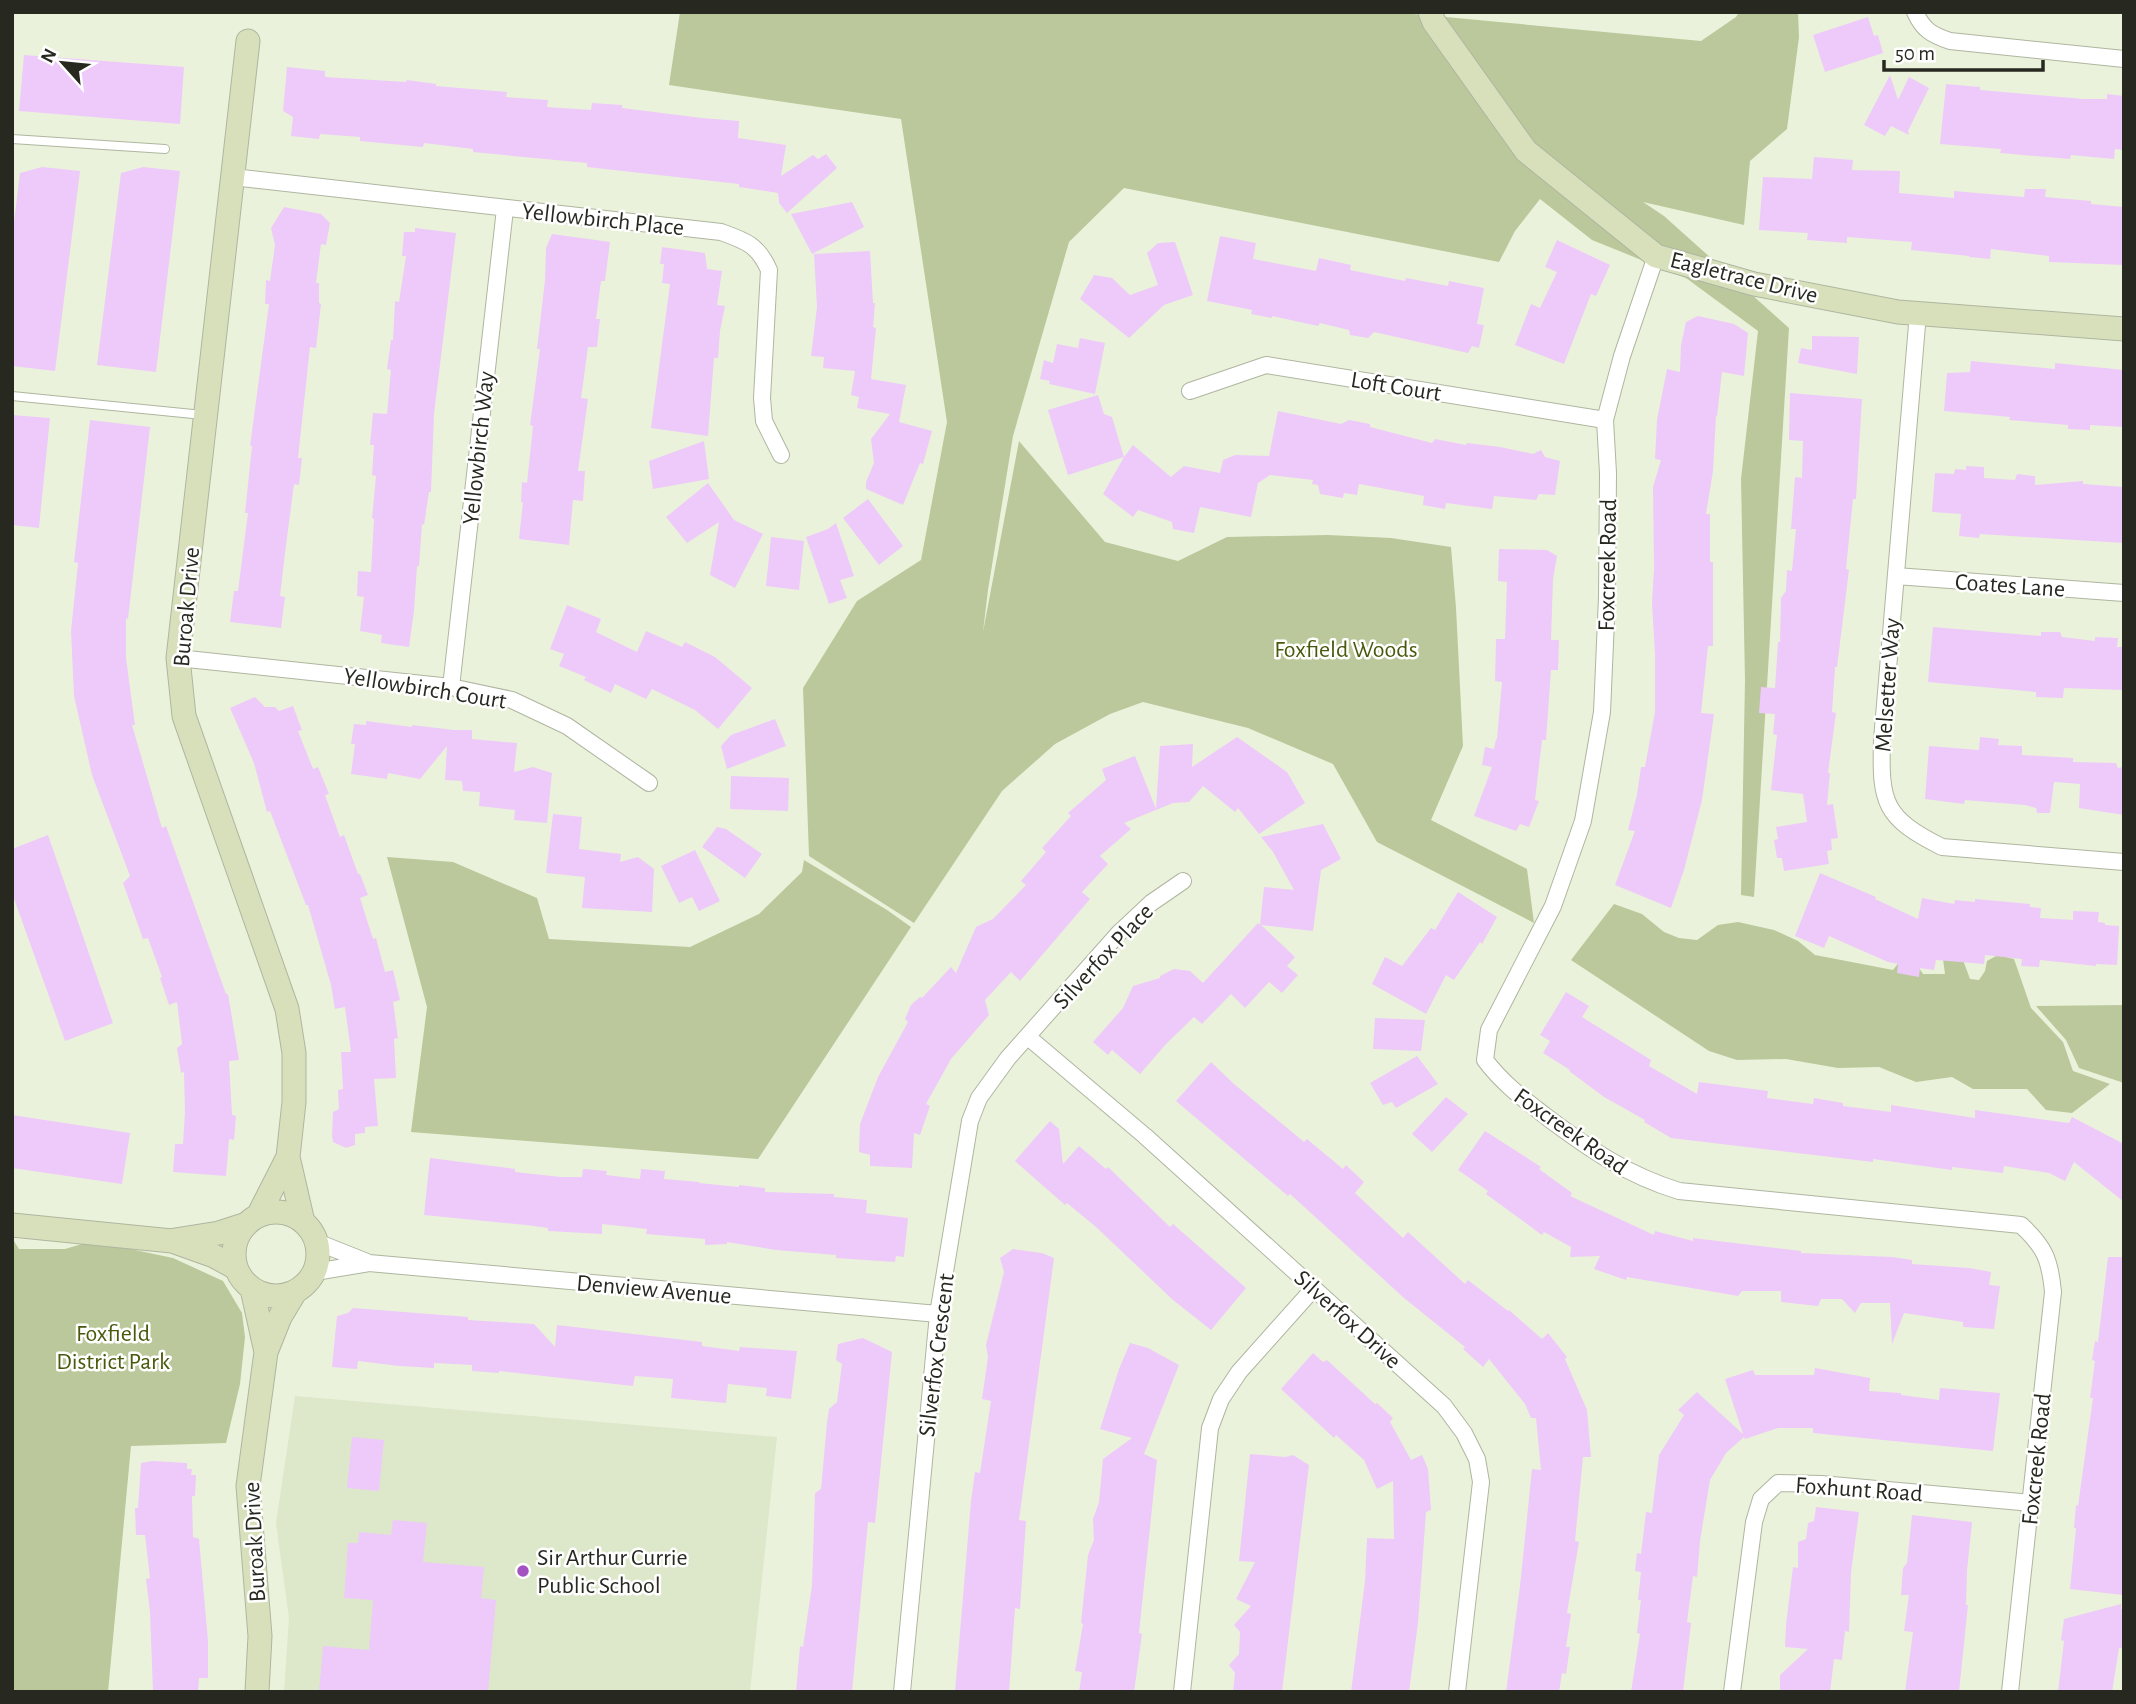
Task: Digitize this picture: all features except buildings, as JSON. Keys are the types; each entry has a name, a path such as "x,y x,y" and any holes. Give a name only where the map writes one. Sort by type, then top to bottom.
{"street":[{"name":"Eagletrace Drive","path":"1430,12 1434,22 1526,150 1656,256 1754,284 1898,312 2124,329"},
{"path":"1915,12 1931,35 1950,41 2124,59"},
{"name":"Buroak Drive","path":"248,41 178,658 184,716 287,1009 294,1054 294,1102 288,1157 303,1222"},
{"name":"Yellowbirch Place","path":"233,177 721,232 746,240 762,254 769,270 762,398 764,421 781,455"},
{"name":"Yellowbirch Way","path":"451,687 505,209"},
{"name":"Foxcreek Road","path":"1656,256 1622,356 1605,420 1608,473 1607,597 1602,712 1583,821 1553,906 1489,1030 1485,1060 1508,1087 1610,1163 1647,1181 1679,1191 2021,1225 2036,1239 2051,1268 2053,1292 2010,1692"},
{"name":"Melsetter Way","path":"1918,313 1882,750 1881,770 1886,804 1916,834 1942,847 2124,862"},
{"name":"Loft Court","path":"1190,391 1266,365 1605,420"},
{"name":"Coates Lane","path":"1896,576 2124,593"},
{"name":"Yellowbirch Court","path":"178,658 451,687 512,700 568,726 649,783"},
{"name":"Silverfox Place","path":"1028,1037 1119,933 1151,903 1183,881"},
{"name":"Silverfox Drive","path":"1028,1037 1145,1136 1444,1406 1464,1433 1477,1459 1481,1482 1457,1692"},
{"name":"Silverfox Crescent","path":"902,1692 938,1314 970,1121 979,1098 1008,1058 1028,1037"},
{"name":"Buroak Drive","path":"253,1220 288,1157"},
{"path":"172,1241 219,1233 253,1220 282,1212 303,1222 312,1231 317,1242 315,1272 307,1284 295,1292 273,1297 252,1289 242,1280 236,1268 235,1245 239,1234 253,1220"},
{"path":"12,1225 172,1241 214,1256 236,1268"},
{"name":"Denview Avenue","path":"317,1242 369,1263"},
{"name":"Denview Avenue","path":"315,1272 369,1263 938,1314"},
{"path":"1182,1692 1210,1428 1222,1399 1239,1372 1314,1288"},
{"name":"Buroak Drive","path":"252,1289 266,1352"},
{"name":"Buroak Drive","path":"257,1692 260,1636 248,1486 266,1352 280,1317 295,1292"},
{"name":"Foxhunt Road","path":"1732,1692 1754,1522 1761,1499 1778,1483 1821,1484 2032,1503"}],"lane":[{"path":"12,139 165,149"},
{"path":"12,396 206,415"}],"shaded area":[{"name":"Sir Arthur Currie Public School","path":"295,1396 777,1437 750,1692 284,1692 289,1618 276,1523"}],"green space":[{"name":"Foxfield Woods","path":"680,12 1392,12 1701,41 1736,17 1739,12 1798,12 1799,37 1787,129 1750,161 1744,225 1643,202 1664,216 1789,328 1754,897 1741,895 1745,680 1741,479 1758,331 1686,278 1592,240 1540,199 1515,231 1499,262 1124,188 1069,242 1013,436 983,632 1019,441 1105,542 1178,561 1227,537 1328,535 1391,538 1451,547 1463,746 1431,820 1527,869 1534,923 1377,842 1333,764 1248,728 1143,702 1110,714 1055,744 1002,791 914,923 809,856 803,688 857,601 921,560 947,422 901,119 669,85"},
{"path":"387,857 453,862 537,898 549,939 690,947 759,914 802,872 804,860 911,927 758,1159 411,1132 427,1007"},
{"path":"1614,904 1642,914 1664,932 1679,938 1697,940 1718,925 1738,922 1774,930 1798,941 1815,955 1893,970 1900,961 1915,962 1923,974 1945,974 1943,959 1963,960 1970,979 1979,980 1987,961 1998,955 2014,959 2031,1008 2063,1042 2073,1071 2110,1084 2072,1113 2046,1110 2027,1089 1973,1089 1952,1077 1916,1082 1879,1067 1838,1068 1786,1059 1737,1060 1709,1051 1571,960"},
{"path":"2124,1005 2124,1083 2079,1068 2066,1040 2036,1006"},
{"name":"Foxfield District Park","path":"12,1238 19,1249 65,1249 92,1241 173,1258 223,1281 242,1313 245,1337 240,1384 226,1443 131,1446 108,1692 12,1692"}],"place":[{"name":"Sir Arthur Currie Public School","path":"523,1571"}]}
